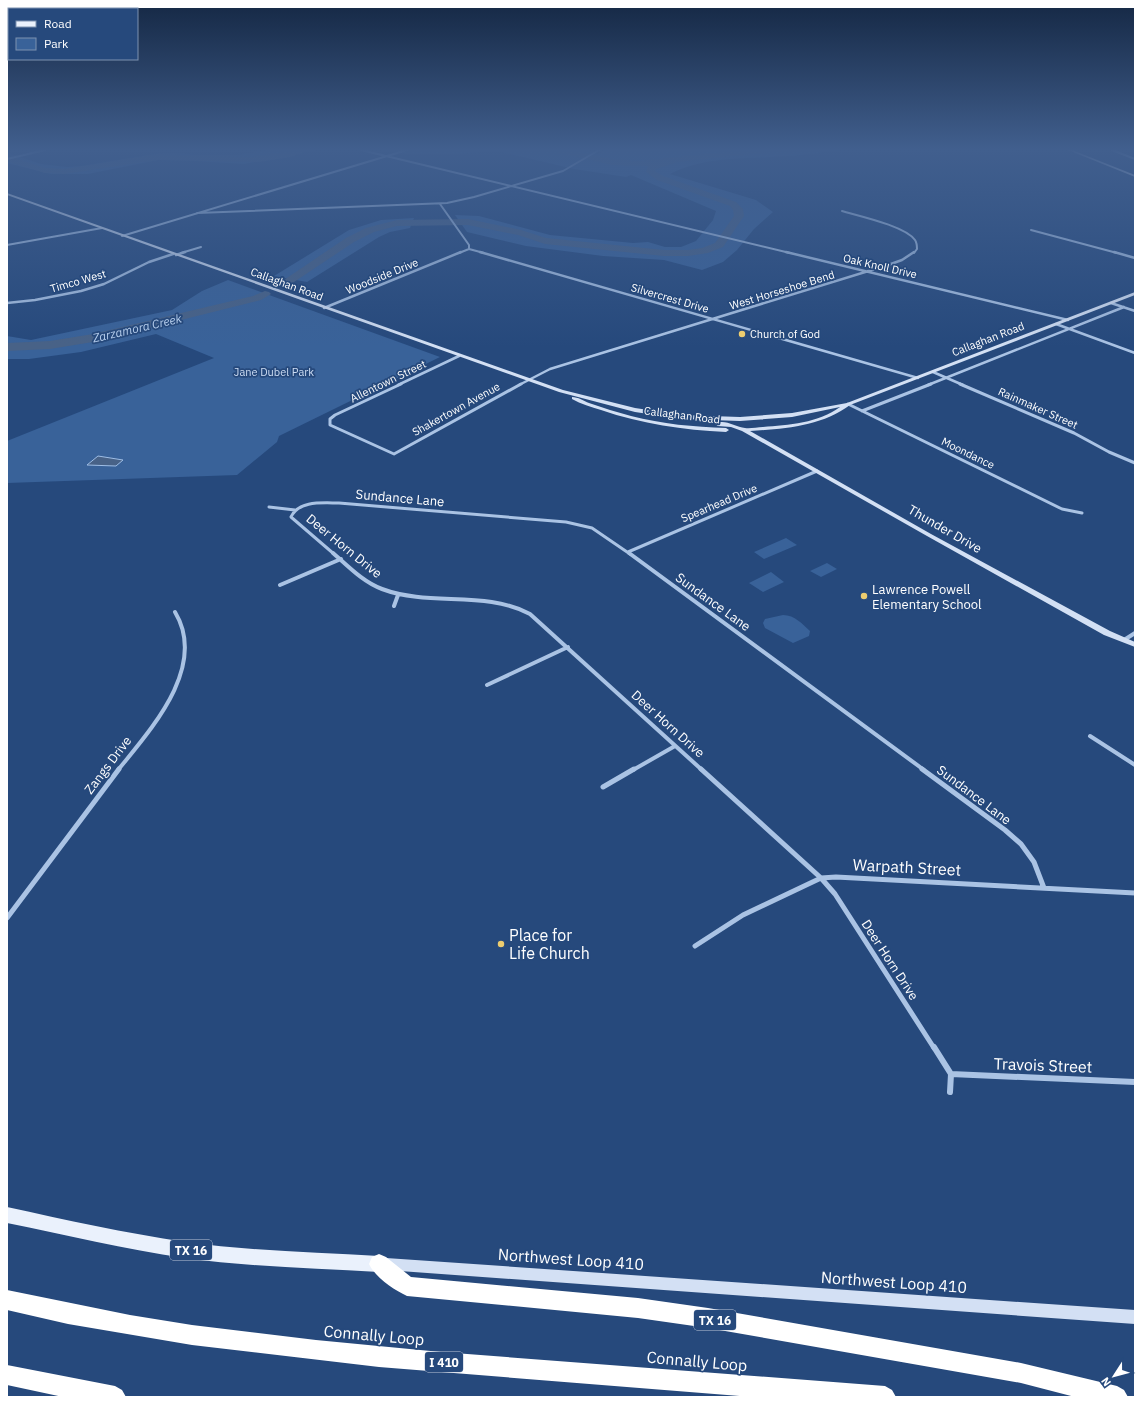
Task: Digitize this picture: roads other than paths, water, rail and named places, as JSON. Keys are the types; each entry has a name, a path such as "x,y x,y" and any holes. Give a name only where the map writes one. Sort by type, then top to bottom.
{"highway":[{"name":"TX 16","path":"379,1264 406,1286 638,1308 708,1318 1021,1373 1117,1397"},
{"name":"Connally Loop","path":"7,1300 93,1318 182,1333 321,1351 885,1397"},
{"path":"7,1375 116,1397"}],"main road":[{"name":"Callaghan Road","path":"67,216 561,391 629,409 661,414 718,419 755,419 848,404 1135,293"},
{"name":"Callaghan Road","path":"561,391 584,402 646,422 704,429 744,430 796,424 825,417 841,411 848,404"},
{"path":"584,396 605,405 652,417 689,423 732,425 744,430 750,424 810,416 835,409 840,405"},
{"path":"770,444 767,434 768,431 776,427"},
{"name":"Thunder Drive","path":"744,430 929,535 1135,645"},
{"name":"Northwest Loop 410","path":"7,1215 141,1243 187,1250 247,1256 379,1264 1135,1318"}],"street":[{"path":"122,236 189,216"},
{"path":"448,216 469,245 469,249"},
{"name":"Oak Knoll Drive","path":"634,216 1068,320"},
{"name":"West Horseshoe Bend","path":"528,380 550,369 868,271 911,256 918,249 917,244 909,235 855,216"},
{"path":"7,245 102,228"},
{"path":"1031,230 1135,258"},
{"name":"Timco West","path":"7,304 50,298 81,291 104,284 143,265 201,247"},
{"name":"Woodside Drive","path":"324,308 469,249"},
{"name":"Silvercrest Drive","path":"469,249 918,378"},
{"path":"1112,303 1135,311"},
{"name":"Callaghan Road","path":"862,411 1124,307"},
{"path":"1056,324 1135,353"},
{"name":"Allentown Street","path":"394,454 330,425 330,419 335,415 459,356"},
{"name":"Rainmaker Street","path":"933,372 1074,434 1109,452 1135,463"},
{"name":"Shakertown Avenue","path":"394,454 528,380"},
{"name":"Moondance","path":"848,404 1062,509 1082,512"},
{"name":"Spearhead Drive","path":"628,552 817,471"},
{"name":"Sundance Lane","path":"295,510 309,504 339,503 566,522 592,528 628,552 1009,833 1028,850 1033,858 1044,888"},
{"path":"269,506 295,510"},
{"name":"Deer Horn Drive","path":"295,510 291,518 370,583 398,595 512,605 530,614 821,878 835,894 951,1074"},
{"path":"280,585 341,559"},
{"path":"394,606 398,595"},
{"name":"Zangs Drive","path":"7,918 154,722 174,689 180,676 186,648 182,622 175,612"},
{"path":"1124,640 1135,633"},
{"path":"487,685 568,647"},
{"path":"1090,736 1135,765"},
{"path":"603,787 675,746"},
{"name":"Warpath Street","path":"695,946 742,915 821,878 836,876 1135,893"},
{"path":"950,1092 951,1074"},
{"name":"Travois Street","path":"951,1074 1135,1082"}],"waterway":[{"name":"Zarzamora Creek","path":"284,284 350,240 370,230 397,223 468,222 521,233 545,241 664,253 688,253 704,251 719,245 739,216"},
{"name":"Zarzamora Creek","path":"7,347 36,347 93,338 223,307 257,298 265,294"}],"place":[{"name":"Church of God","path":"742,334"},
{"name":"Lawrence Powell Elementary School","path":"864,596"},
{"name":"Place for Life Church","path":"501,944"}],"park label":[{"name":"Jane Dubel Park","path":"274,372"}]}
